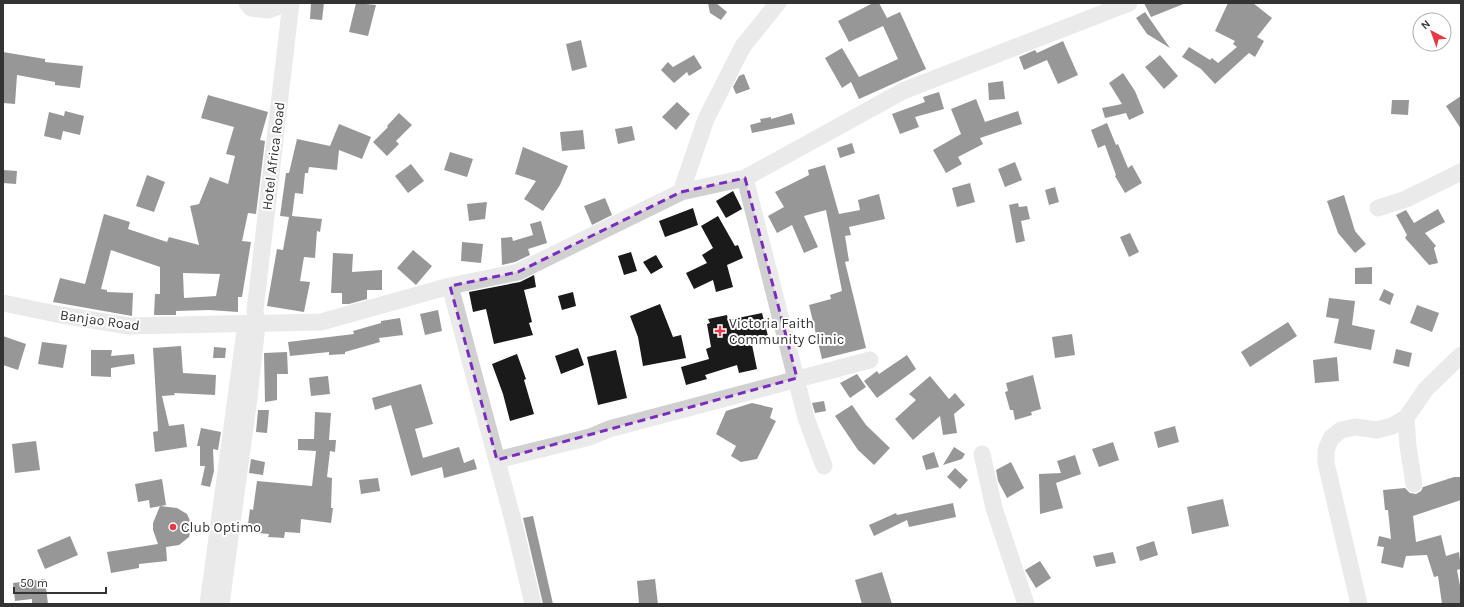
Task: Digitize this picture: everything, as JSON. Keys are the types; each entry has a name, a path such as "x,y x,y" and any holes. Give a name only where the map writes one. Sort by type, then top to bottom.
{"street":[{"path":"247,3 251,8 268,10 290,3"},
{"name":"Hotel Africa Road","path":"221,604 290,3"},
{"path":"681,192 706,119 744,46 778,3"},
{"name":"Banjao Road","path":"3,303 61,315 129,326 253,320 321,322 450,286 518,272 681,192 745,178 903,91 1129,3"},
{"path":"1378,208 1406,199 1461,172"},
{"path":"745,178 806,418 824,466"},
{"path":"450,286 497,460 533,604"},
{"name":"Hotel Africa Road","path":"208,604 253,320"},
{"path":"1359,604 1326,463 1326,450 1331,438 1341,430 1355,427 1377,430 1392,426 1406,418 1426,389 1461,355"},
{"path":"497,460 590,437 609,429 797,378 870,360"},
{"path":"1406,418 1408,446 1414,484"},
{"path":"982,454 994,508 1026,604"}],"highlighted area":[{"path":"745,178 797,378 497,460 450,286 518,272 681,192"}],"building":[{"path":"311,3 324,3 322,20 310,19"},
{"path":"356,3 376,5 368,36 349,32"},
{"path":"708,3 716,3 727,12 721,20 710,13"},
{"path":"873,3 879,3 887,18 900,12 926,69 859,99 851,82 842,88 825,58 842,48 859,77 898,59 883,26 849,42 838,21"},
{"path":"1144,3 1186,3 1151,17"},
{"path":"1228,3 1253,3 1272,18 1257,37 1264,41 1255,57 1249,53 1215,84 1201,69 1182,57 1189,47 1210,60 1212,58 1218,63 1237,47 1233,44 1235,41 1215,31"},
{"path":"1145,12 1170,48 1147,34 1136,18"},
{"path":"581,40 587,67 572,71 566,44"},
{"path":"1063,41 1078,75 1058,84 1047,60 1024,70 1019,57 1035,50 1037,53"},
{"path":"3,52 45,59 45,62 83,66 80,88 55,85 55,82 17,75 15,104 3,103"},
{"path":"694,55 702,68 689,76 687,72 674,83 661,70 668,62 673,67"},
{"path":"1160,55 1178,76 1164,89 1145,67"},
{"path":"1123,73 1135,91 1144,113 1129,120 1126,113 1105,118 1102,108 1122,104 1109,83"},
{"path":"744,74 750,89 736,94 733,87 739,76"},
{"path":"1003,81 1005,99 989,100 988,83"},
{"path":"939,92 944,109 915,117 919,127 900,134 892,114 925,102 923,97"},
{"path":"208,95 268,112 260,140 265,141 256,214 248,213 242,241 251,242 242,297 238,297 238,312 209,310 176,311 176,315 154,315 155,294 160,294 160,267 111,250 101,289 107,290 107,292 133,293 132,316 53,302 60,278 85,284 104,214 130,222 128,229 167,242 169,237 199,245 190,206 199,204 210,177 228,184 235,156 226,154 234,127 201,118","holes":["183,273 220,274 216,296 184,298"]},
{"path":"1461,96 1461,129 1446,106"},
{"path":"976,99 985,122 1018,111 1022,124 980,138 983,144 958,157 962,164 946,173 933,150 961,134 951,109"},
{"path":"1392,100 1409,100 1408,115 1391,114"},
{"path":"677,102 690,114 676,130 662,117"},
{"path":"65,111 84,116 80,135 63,131 61,140 44,136 49,112 64,116"},
{"path":"399,113 412,125 396,141 399,144 387,156 373,142"},
{"path":"792,113 795,124 752,133 750,125 761,122 760,119 771,117 771,119"},
{"path":"1107,123 1128,168 1132,165 1142,183 1125,193 1115,176 1116,175 1105,145 1098,148 1091,130"},
{"path":"339,124 371,137 362,159 339,150 337,170 309,167 308,173 305,173 303,194 295,193 292,216 322,219 320,232 317,231 315,258 304,257 300,281 310,282 304,312 267,306 277,249 283,250 289,217 280,216 286,173 289,173 297,139 330,146"},
{"path":"632,126 635,140 618,144 615,129"},
{"path":"583,130 585,149 562,151 560,132"},
{"path":"852,143 855,153 840,158 837,148"},
{"path":"523,147 568,166 560,185 543,211 524,199 536,181 515,174"},
{"path":"450,152 473,159 467,177 444,170"},
{"path":"1015,162 1022,180 1005,187 998,169"},
{"path":"411,164 424,181 408,193 395,176"},
{"path":"825,165 839,214 860,210 858,200 879,194 885,219 849,227 851,235 845,236 849,261 845,262 866,348 822,359 809,305 831,299 830,295 842,291 826,210 804,216 818,247 804,253 792,225 777,233 768,216 784,207 775,192 809,175 808,170"},
{"path":"3,170 17,171 16,184 3,183"},
{"path":"147,175 165,182 154,212 136,206"},
{"path":"970,183 975,202 957,207 952,188"},
{"path":"1055,187 1059,202 1049,205 1045,190"},
{"path":"733,191 742,209 726,218 716,201"},
{"path":"1344,195 1355,231 1366,244 1355,253 1338,233 1327,201"},
{"path":"605,198 612,215 592,225 584,206"},
{"path":"487,202 485,219 469,221 467,204"},
{"path":"1018,203 1019,207 1027,206 1030,219 1021,221 1025,241 1016,243 1009,205"},
{"path":"693,208 698,225 665,237 659,221"},
{"path":"1438,209 1445,222 1425,233 1436,246 1434,248 1438,263 1429,265 1405,238 1407,235 1396,215 1406,210 1414,223"},
{"path":"718,216 735,246 738,245 743,258 727,265 733,287 716,292 713,280 694,289 686,273 707,263 702,255 713,248 701,226"},
{"path":"541,221 547,243 528,249 530,255 515,262 502,265 501,238 512,237 513,241 533,235 530,224"},
{"path":"1130,233 1139,252 1129,257 1120,237"},
{"path":"462,242 483,244 481,263 461,261"},
{"path":"413,250 432,266 416,285 397,268"},
{"path":"631,252 637,271 624,275 618,256"},
{"path":"333,253 353,254 352,272 382,270 382,290 367,290 367,299 349,304 342,304 342,293 331,293"},
{"path":"656,255 663,267 651,274 643,262"},
{"path":"1372,267 1372,284 1355,284 1355,268"},
{"path":"534,275 536,287 524,290 532,322 529,323 533,335 494,344 486,309 473,312 469,292 520,282"},
{"path":"1384,289 1394,294 1390,305 1379,300"},
{"path":"573,292 576,306 562,310 558,296"},
{"path":"1329,298 1355,301 1352,325 1375,330 1371,350 1334,343 1339,319 1326,317"},
{"path":"660,304 673,337 681,335 686,358 643,366 638,337 630,316"},
{"path":"1417,305 1439,313 1432,332 1410,323"},
{"path":"438,310 442,331 425,335 420,314"},
{"path":"762,313 768,336 751,340 757,369 739,373 737,365 705,375 707,379 686,385 681,367 709,359 706,349 711,347 707,324 710,323 708,319 727,315 728,320"},
{"path":"400,318 403,335 379,338 380,342 345,352 345,354 329,355 329,352 290,356 288,342 354,334 353,331 381,323 381,321"},
{"path":"1288,322 1297,336 1250,367 1241,352"},
{"path":"1072,334 1075,355 1055,358 1052,337"},
{"path":"3,336 26,344 18,370 3,365"},
{"path":"42,342 67,345 63,368 38,364"},
{"path":"181,346 183,373 216,375 215,395 174,393 175,395 162,396 169,426 184,424 187,447 155,452 153,432 158,431 153,348"},
{"path":"214,347 226,348 225,358 213,358"},
{"path":"578,348 584,365 561,374 555,356"},
{"path":"1396,349 1412,353 1409,367 1393,363"},
{"path":"91,350 112,350 111,356 134,354 135,364 111,368 111,377 91,376"},
{"path":"616,350 627,398 598,405 587,357"},
{"path":"287,352 288,374 277,374 277,400 265,402 264,353"},
{"path":"517,354 526,379 524,380 534,414 510,421 503,394 492,364"},
{"path":"907,355 916,369 877,398 864,381 877,371 879,374"},
{"path":"1337,357 1339,381 1315,383 1313,360"},
{"path":"857,374 866,387 850,398 840,383"},
{"path":"1033,375 1041,409 1031,412 1032,415 1015,420 1013,410 1010,410 1005,392 1008,391 1006,383"},
{"path":"328,376 330,394 311,396 309,378"},
{"path":"930,376 949,399 955,393 965,405 954,414 957,433 943,435 940,416 913,440 895,419 916,400 909,394"},
{"path":"421,384 433,424 415,429 423,458 459,447 464,463 474,459 477,469 444,478 442,467 411,476 391,405 375,410 372,398"},
{"path":"824,401 826,411 815,413 812,403"},
{"path":"752,403 773,408 770,418 776,421 757,459 741,462 731,456 736,446 716,434 726,411"},
{"path":"852,405 866,425 890,448 874,465 858,450 835,416"},
{"path":"258,410 269,410 267,433 256,432"},
{"path":"315,412 331,413 329,440 336,440 335,452 330,451 327,477 332,478 331,508 333,508 331,523 301,519 300,533 285,532 284,538 268,537 269,534 247,532 250,509 253,510 257,481 312,486 316,451 298,450 298,439 314,439"},
{"path":"1175,426 1179,442 1158,448 1154,432"},
{"path":"201,428 221,432 218,450 213,449 214,471 210,487 201,485 205,466 200,466 200,446 197,446"},
{"path":"36,441 40,470 15,473 12,444"},
{"path":"1113,442 1119,460 1099,467 1092,449"},
{"path":"954,447 965,454 962,459 943,465"},
{"path":"934,452 939,467 926,470 922,456"},
{"path":"1075,455 1081,474 1056,483 1063,508 1040,514 1039,474 1061,473 1057,461"},
{"path":"251,459 265,462 263,475 249,473"},
{"path":"1011,462 1024,488 1007,498 998,481 996,470"},
{"path":"955,468 968,480 960,489 947,477"},
{"path":"1454,477 1461,477 1461,500 1413,516 1416,542 1441,535 1446,556 1459,552 1461,569 1457,570 1461,591 1461,604 1442,604 1438,576 1434,577 1427,555 1406,556 1403,568 1381,563 1384,547 1377,546 1379,536 1391,539 1388,510 1385,510 1383,490 1405,488 1410,493 1416,494 1421,491 1423,487"},
{"path":"378,478 380,491 361,494 359,480"},
{"path":"162,479 166,505 150,508 149,500 138,502 135,484"},
{"path":"1223,499 1229,526 1192,534 1187,507"},
{"path":"953,503 956,517 909,527 907,520 874,536 869,525 896,513 897,515"},
{"path":"160,506 177,508 187,514 192,525 189,537 179,545 166,547 167,561 139,564 139,568 111,573 107,552 158,544 153,530 153,523"},
{"path":"533,516 553,604 543,604 523,518"},
{"path":"70,536 78,555 45,569 37,550"},
{"path":"1154,541 1158,555 1140,561 1136,547"},
{"path":"1113,552 1116,563 1096,567 1093,556"},
{"path":"1040,561 1051,578 1036,588 1025,570"},
{"path":"882,572 892,604 862,604 855,580"},
{"path":"45,579 48,604 32,604 32,599 15,601 13,583"},
{"path":"655,579 658,604 639,604 637,581"}],"place":[{"name":"Victoria Faith Community Clinic","path":"720,331"},
{"name":"Club Optimo","path":"173,527"}]}
